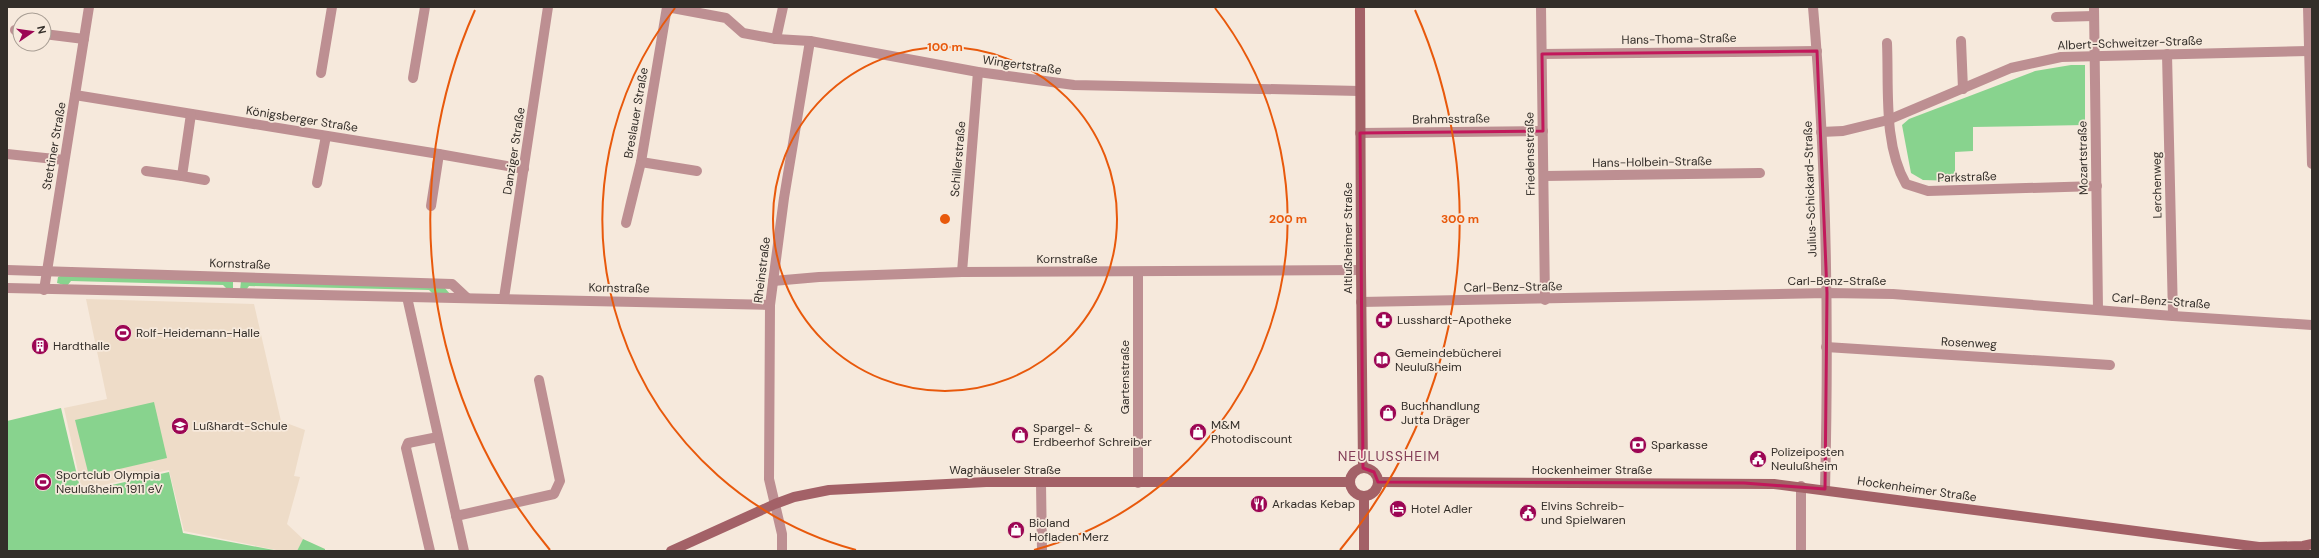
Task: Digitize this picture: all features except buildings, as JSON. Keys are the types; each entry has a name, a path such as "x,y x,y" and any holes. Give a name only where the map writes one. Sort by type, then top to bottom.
{"street":[{"name":"Stettiner Straße","path":"44,290 89,7"},
{"path":"321,73 332,7"},
{"path":"413,78 425,7"},
{"name":"Danziger Straße","path":"504,298 548,7"},
{"name":"Wingertstraße","path":"667,7 726,18 743,33 776,39 810,41 978,72 1074,85 1360,91"},
{"name":"Breslauer Straße","path":"626,223 641,162 667,7"},
{"path":"776,39 783,7"},
{"name":"Altlußheimer Straße","path":"1360,7 1360,270 1364,468"},
{"name":"Friedensstraße","path":"1541,7 1545,300"},
{"name":"Julius-Schickard-Straße","path":"1813,7 1817,50 1827,293 1825,489"},
{"path":"2308,7 2312,164"},
{"path":"2056,16 2094,11"},
{"name":"Mozartstraße","path":"2094,11 2098,310"},
{"path":"52,35 84,39"},
{"name":"Rheinstraße","path":"782,551 782,534 769,479 770,305 810,41"},
{"path":"1961,41 1963,89"},
{"name":"Parkstraße","path":"1887,43 1890,106 1888,120 1896,164 1906,184 1914,188 1928,191 2097,186"},
{"name":"Hans-Thoma-Straße","path":"1542,54 1817,50"},
{"name":"Albert-Schweitzer-Straße","path":"1821,132 1842,131 1888,120 2012,68 2061,57 2308,51"},
{"name":"Lerchenweg","path":"2167,54 2173,316"},
{"name":"Schillerstraße","path":"962,272 978,72"},
{"name":"Königsberger Straße","path":"75,95 524,169"},
{"path":"182,176 191,114"},
{"name":"Brahmsstraße","path":"1360,133 1543,131"},
{"path":"317,183 326,136"},
{"path":"7,154 64,160"},
{"path":"431,206 440,154"},
{"path":"641,162 697,170"},
{"path":"146,171 205,180"},
{"name":"Hans-Holbein-Straße","path":"1544,176 1760,173"},
{"name":"Kornstraße","path":"7,270 452,284 467,298"},
{"name":"Kornstraße","path":"773,281 819,277 962,272 1360,270"},
{"name":"Gartenstraße","path":"1138,272 1138,483"},
{"name":"Kornstraße","path":"7,288 770,305"},
{"name":"Carl-Benz-Straße","path":"1361,302 1545,300 1827,293 1894,294 2173,316 2312,324"},
{"path":"408,297 464,551"},
{"name":"Rosenweg","path":"1826,347 2110,365"},
{"path":"456,516 554,494 560,481 539,380"},
{"path":"430,551 406,448 408,443 438,437"},
{"path":"1364,468 1374,472 1378,482 1372,494 1364,496 1356,493 1350,482 1354,472 1364,468"},
{"name":"Waghäuseler Straße","path":"671,551 775,504 812,493 854,488 936,483 1350,482"},
{"name":"Hockenheimer Straße","path":"1378,482 1744,483 1801,486 2259,547 2312,545 2310,551"},
{"path":"1041,483 1042,551"},
{"path":"1801,486 1801,551"},
{"path":"1364,496 1364,551"},
{"name":"Hockenheimer Straße","path":"2259,547 2272,551"}],"highlighted area":[{"path":"1817,51 1827,293 1825,489 1744,483 1378,482 1374,472 1363,468 1360,133 1543,131 1542,54"}],"shaded area":[{"name":"Lußhardt-Schule","path":"86,299 254,304 281,421 305,430 294,476 300,477 287,524 303,539 297,551 281,551 184,531 169,470 82,490 64,408 107,399"}],"green space":[{"path":"2071,65 2085,65 2085,125 1973,127 1973,151 1955,152 1955,181 1923,180 1911,173 1902,125 1909,119 2035,71"},
{"path":"62,275 233,281 233,290 227,289 223,285 71,281 67,286 57,283 58,277"},
{"path":"241,281 444,287 450,294 432,293 429,290 249,286 246,290 240,290"},
{"path":"154,402 167,458 89,476 75,420"},
{"name":"Sportclub Olympia Neulußheim 1911 eV","path":"61,408 81,492 169,472 183,533 279,551 7,551 7,421"},
{"path":"303,539 325,549 325,551 297,551"}],"place":[{"name":"Lusshardt-Apotheke","path":"1384,320"},
{"name":"Rolf-Heidemann-Halle","path":"123,333"},
{"name":"Hardthalle","path":"40,346"},
{"name":"Gemeindebücherei Neulußheim","path":"1382,360"},
{"name":"Buchhandlung Jutta Dräger","path":"1388,413"},
{"name":"Lußhardt-Schule","path":"180,426"},
{"name":"M&M Photodiscount","path":"1198,432"},
{"name":"Spargel- & Erdbeerhof Schreiber","path":"1020,435"},
{"name":"Sparkasse","path":"1638,445"},
{"name":"Polizeiposten Neulußheim","path":"1758,459"},
{"name":"Sportclub Olympia Neulußheim 1911 eV","path":"43,482"},
{"name":"Arkadas Kebap","path":"1259,504"},
{"name":"Hotel Adler","path":"1398,509"},
{"name":"Elvins Schreib- und Spielwaren","path":"1528,513"},
{"name":"Bioland Hofladen Merz","path":"1016,530"}],"district":[{"name":"NEULUSSHEIM","path":"1389,456"}]}
